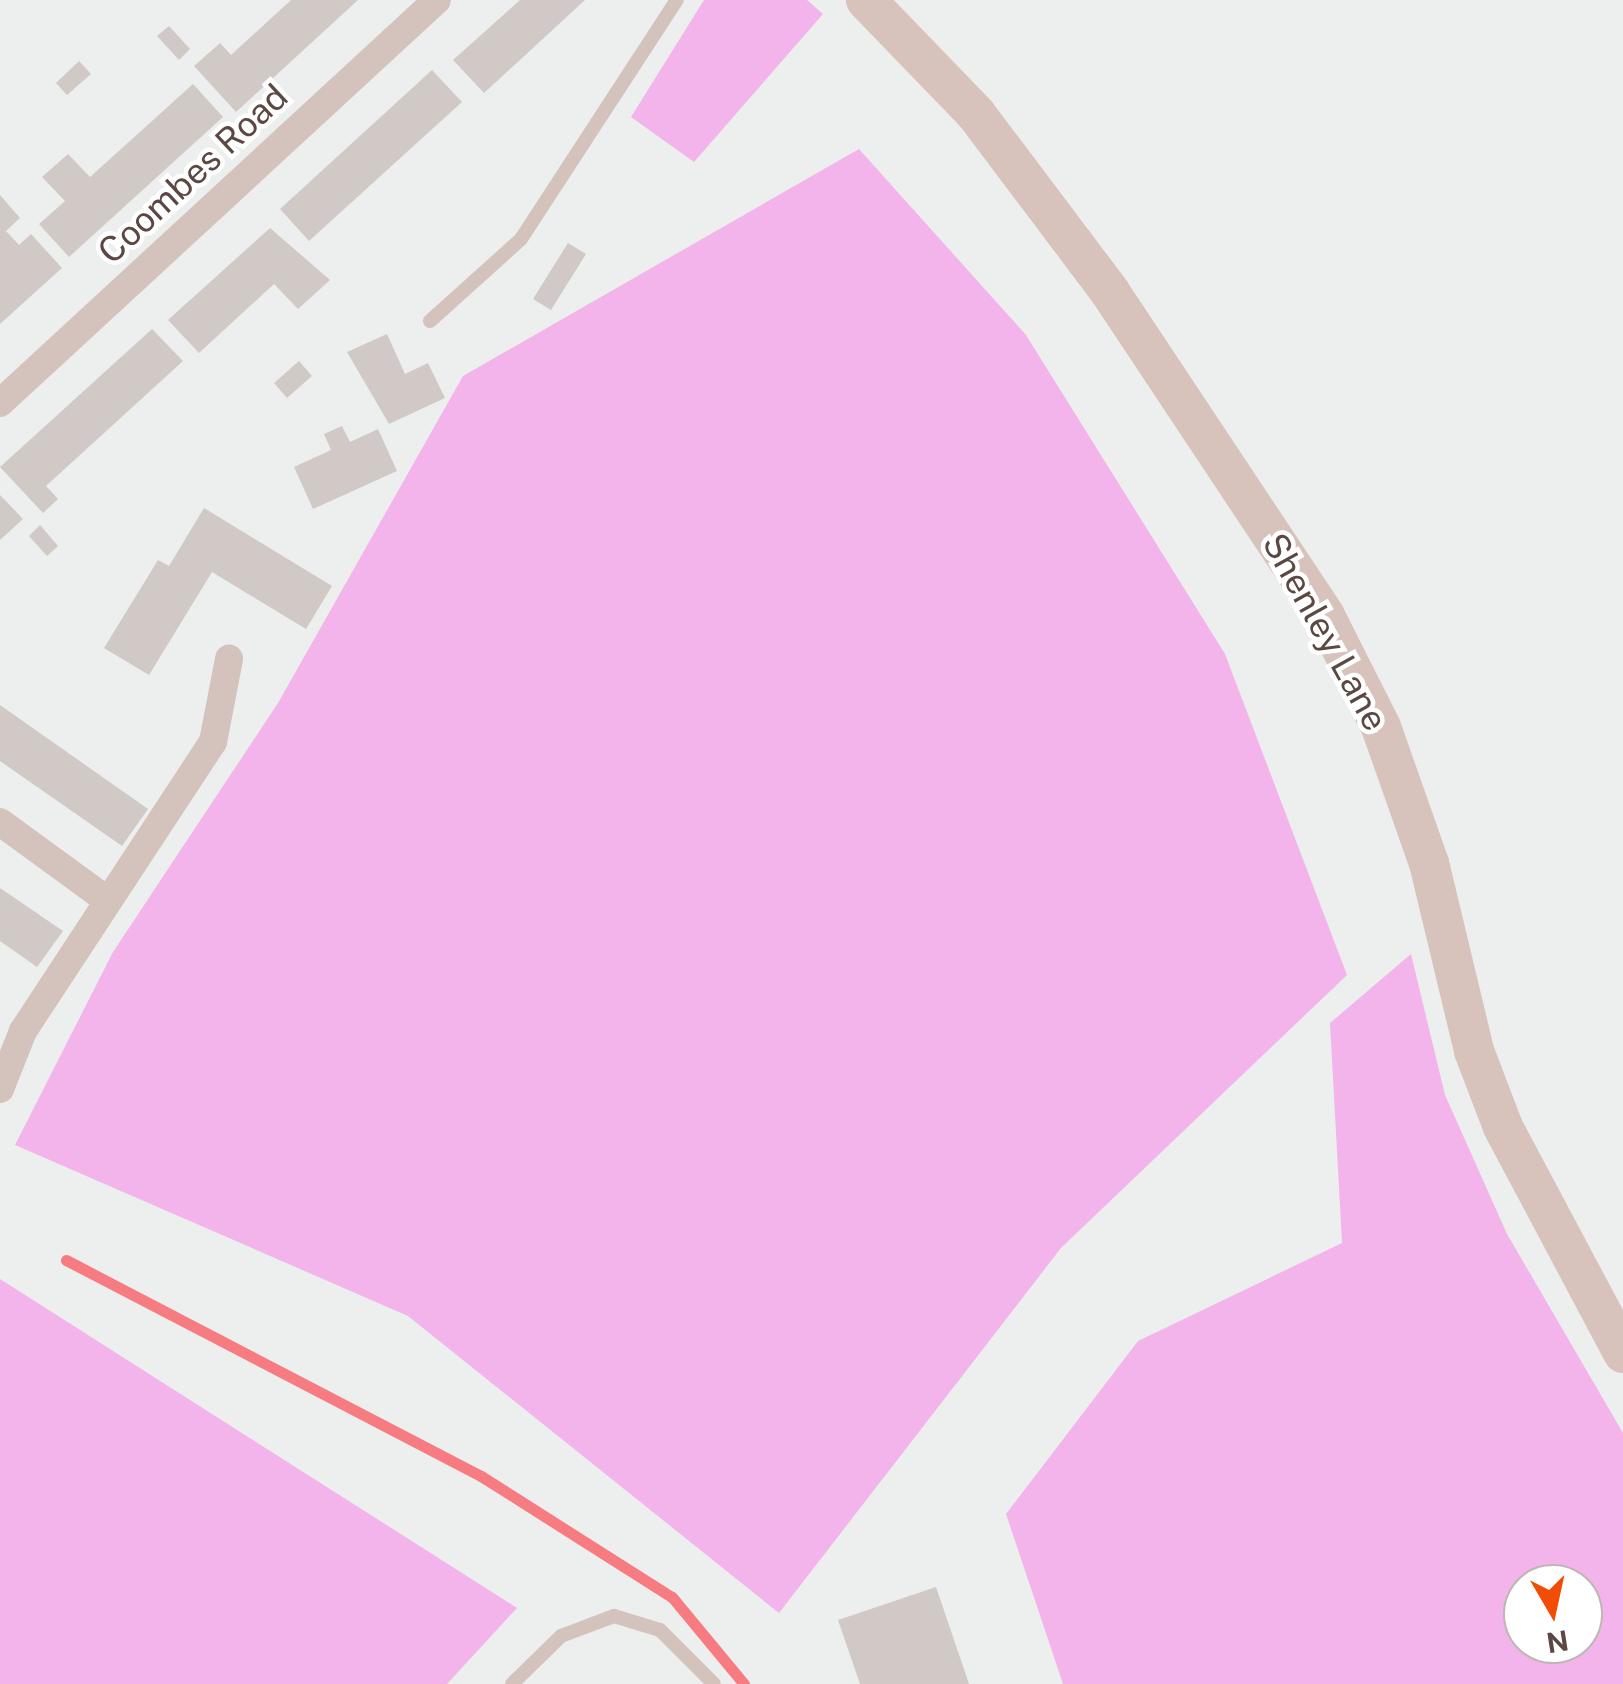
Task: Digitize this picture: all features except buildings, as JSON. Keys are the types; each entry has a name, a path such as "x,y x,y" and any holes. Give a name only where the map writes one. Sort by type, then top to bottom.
{"main road":[{"name":"Shenley Lane","path":"866,0 976,114 1110,292 1325,616 1381,726 1430,864 1474,1051 1503,1127 1623,1352"}],"street":[{"name":"Coombes Road","path":"0,403 437,0"},
{"path":"0,1089 24,1031 214,742 229,659"},
{"path":"0,822 107,900"}],"lane":[{"path":"430,321 521,239 677,0"},
{"path":"512,1684 561,1636 614,1616 660,1630 714,1684"}],"shaded area":[{"path":"704,0 807,0 823,14 694,162 631,117"},
{"path":"859,149 1026,335 1225,654 1347,975 1061,1248 779,1613 408,1316 15,1145 113,952 278,703 463,376"},
{"path":"1411,954 1445,1095 1507,1234 1623,1433 1623,1684 1063,1684 1006,1514 1138,1341 1342,1243 1330,1023"},
{"path":"0,1279 517,1608 447,1684 0,1684"}],"waterway":[{"path":"66,1260 481,1476 672,1597 744,1684"}]}
